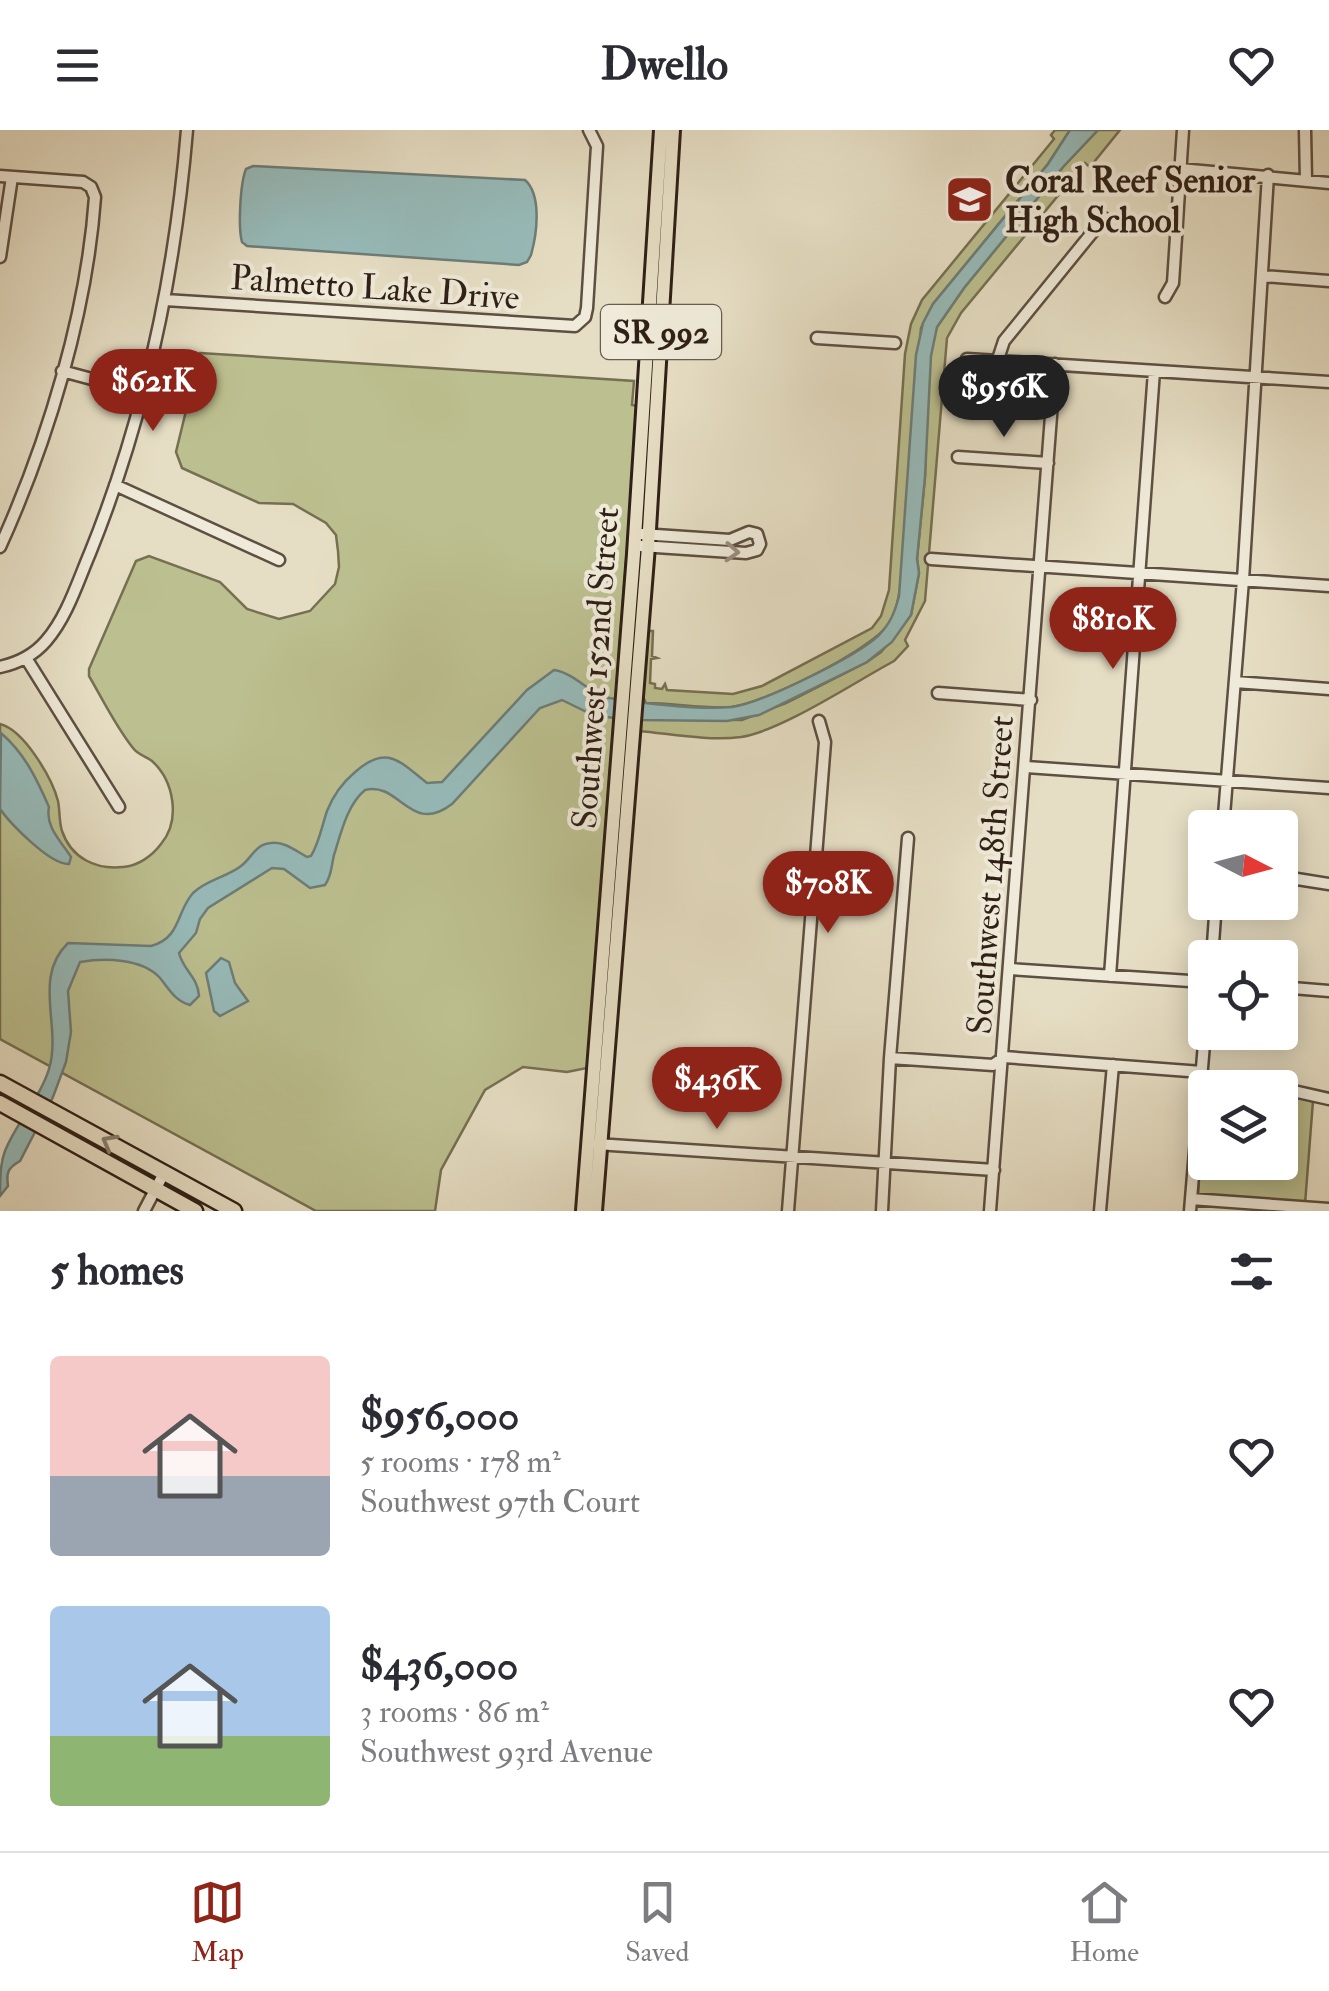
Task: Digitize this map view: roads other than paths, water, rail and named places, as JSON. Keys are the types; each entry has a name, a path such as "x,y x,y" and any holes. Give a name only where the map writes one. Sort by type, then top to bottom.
{"highway":[{"path":"0,1083 232,1211"},
{"path":"0,1103 195,1211"}],"main road":[{"name":"Southwest 152nd Street","path":"642,540 661,130"},
{"name":"Southwest 152nd Street","path":"596,1211 595,1144 673,130"},
{"name":"Southwest 152nd Street","path":"582,1211 595,1144"}],"street":[{"path":"0,666 26,658 46,642 80,576 115,485 144,392 165,300 187,130"},
{"path":"1165,298 1173,283 1183,130"},
{"path":"1305,130 1306,180"},
{"name":"Palmetto Lake Drive","path":"165,300 569,327 580,322 587,308 597,146 590,131"},
{"path":"1180,169 1329,183"},
{"path":"0,257 6,176 80,181 90,186 95,196 90,240 62,371 26,482 0,546"},
{"path":"1225,810 1268,176"},
{"path":"998,358 1004,341 1104,218"},
{"path":"1262,276 1329,281"},
{"path":"818,338 895,344"},
{"path":"967,359 1329,382"},
{"name":"Southwest 148th Street","path":"990,1211 1055,364"},
{"path":"62,371 144,392"},
{"path":"1110,976 1154,371"},
{"path":"958,457 1048,462"},
{"path":"115,485 279,560"},
{"path":"750,532 757,534 760,544 757,550 746,553 642,540 730,540 750,532"},
{"path":"930,559 1329,586"},
{"path":"26,658 119,807"},
{"path":"1235,682 1329,689"},
{"path":"938,693 1031,700"},
{"path":"788,1211 825,742 819,721"},
{"path":"1026,767 1329,788"},
{"path":"882,1211 908,838"},
{"path":"1298,880 1329,884"},
{"path":"1010,969 1188,981"},
{"path":"1298,988 1329,991"},
{"path":"890,1058 993,1065 1004,1057 1112,1064 1188,1075"},
{"path":"1100,1211 1112,1064"},
{"path":"1298,1092 1329,1099"},
{"path":"595,1144 994,1170"},
{"path":"144,1211 164,1173"},
{"path":"1193,1180 1191,1205 1329,1209"}],"water":[{"path":"1070,130 1098,130 964,288 937,327 931,356 919,573 911,615 892,642 867,662 759,715 727,721 595,716 562,700 540,708 452,804 438,812 415,811 387,793 365,790 345,820 325,885 310,888 284,869 272,868 208,908 196,933 179,953 198,989 199,996 190,1005 143,966 111,960 80,962 68,991 71,1032 66,1062 53,1097 20,1161 9,1171 8,1186 0,1196 5,1151 49,1069 52,971 68,943 151,946 161,942 173,931 193,893 241,866 261,846 281,844 311,856 335,795 365,764 392,758 427,783 442,782 527,690 554,670 609,698 687,707 732,707 808,678 878,636 891,618 899,596 916,355 923,323 933,304 1048,164"},
{"path":"253,166 525,180 536,205 531,255 519,265 247,246 241,235 241,195 246,169"},
{"path":"1,733 34,776 49,807 52,827 71,857 69,864 41,851 0,809"},
{"path":"221,958 229,962 235,983 248,1001 220,1016 214,1011 206,973"}],"place":[{"name":"Coral Reef Senior High School","path":"970,200"}]}
